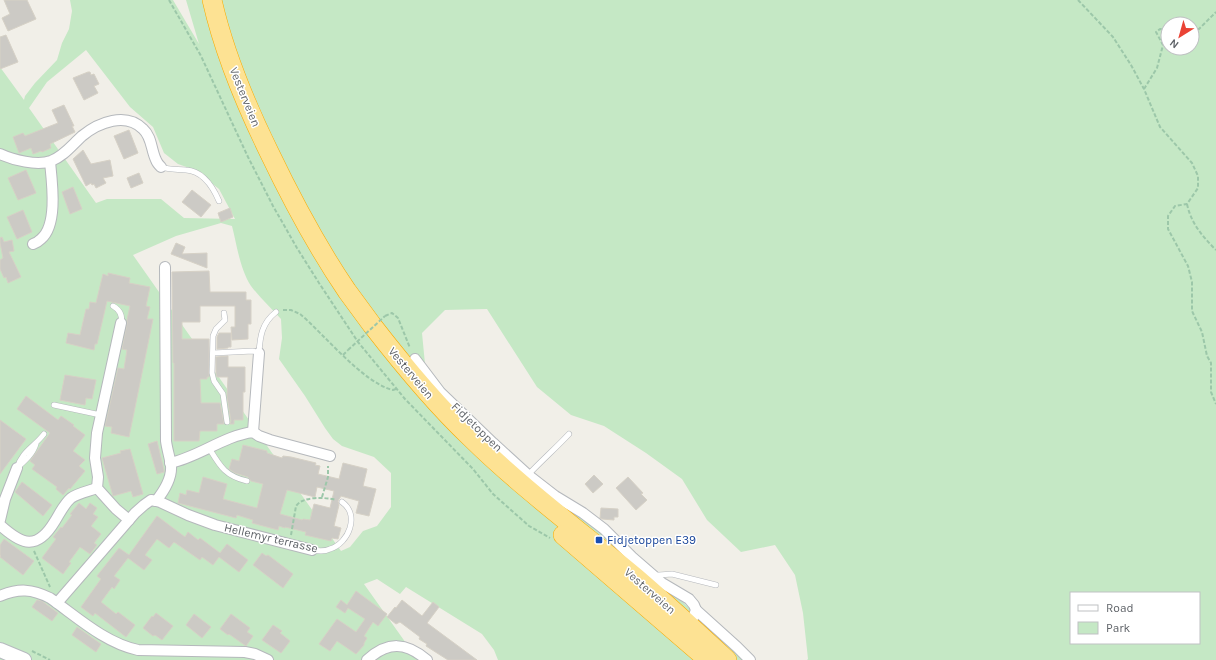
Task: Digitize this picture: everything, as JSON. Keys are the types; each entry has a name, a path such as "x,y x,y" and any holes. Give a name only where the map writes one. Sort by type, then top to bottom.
{"highway":[{"name":"Vesterveien","path":"201,0 209,33 224,82 248,138 305,244 357,324 402,380 463,444 524,501 688,623 708,660"},
{"name":"Vesterveien","path":"212,0 239,87 290,195 317,243 347,291 382,338 424,391 469,437 525,487 641,582 688,623 727,660"}],"street":[{"path":"0,154 22,162 50,162 68,150 83,135 93,129 104,123 124,120 136,123 145,130 150,139 156,161 161,167"},
{"path":"33,244 41,240 51,222 53,206 50,162"},
{"path":"56,602 128,520 151,500 156,501 162,494 168,482 171,466 166,433 165,267"},
{"path":"121,323 95,447 95,458 98,476 97,488 128,520"},
{"path":"252,432 259,352"},
{"name":"Fidjetoppen","path":"415,359 434,386 528,475 555,496 583,513 604,529 632,557 662,583 689,599 694,605 688,623 737,647 750,660"},
{"path":"170,463 185,459 235,436 252,432 259,436 329,460"},
{"path":"0,520 5,499 17,468"},
{"path":"0,525 20,540 31,542 46,534 71,498 97,488"},
{"name":"Hellemyr terrasse","path":"156,501 216,525 312,550"},
{"path":"0,596 8,592 29,590 41,594 56,602 115,642 138,650 245,652 255,654 268,660"},
{"path":"367,660 383,649 401,646 414,650 427,660"},
{"path":"0,650 24,660"}],"lane":[{"path":"161,167 167,169 188,170 199,174 210,185 219,201"},
{"path":"113,306 121,314 121,323"},
{"path":"212,353 259,352 261,332 270,316 276,312"},
{"path":"224,313 225,320 214,332 212,362 213,377 223,394 227,422"},
{"path":"54,405 96,414 102,413"},
{"path":"17,468 27,459 44,434"},
{"path":"528,475 568,434"},
{"path":"209,448 228,474 247,481"},
{"name":"Hellemyr terrasse","path":"312,550 329,550 341,544 345,540 351,517 347,505 342,502"},
{"path":"654,576 659,574 672,574 716,585"}],"path":[{"path":"1078,0 1113,37 1144,89 1160,126 1192,163 1198,176 1198,188 1187,204 1189,214 1194,225 1216,250"},
{"path":"1200,28 1216,12"},
{"path":"1160,29 1156,32 1160,39"},
{"path":"1144,89 1158,68 1160,56"},
{"path":"1187,204 1175,206 1168,216 1168,229 1188,266 1192,282 1192,311 1202,332 1207,356 1211,364 1211,392 1216,404"},
{"path":"276,312 287,309 300,314 362,373 383,387 393,390 396,388"},
{"path":"343,355 385,316 392,313 398,318 415,359"},
{"path":"322,497 328,478 329,460"},
{"path":"289,544 296,506 299,503 303,500 322,497 342,502"},
{"path":"31,542 56,602"}],"green space":[{"path":"70,0 173,0 199,44 186,0 1216,0 1216,660 807,660 803,613 795,575 775,545 741,552 707,520 682,479 646,453 604,426 571,415 537,387 487,309 445,310 422,333 425,364 463,412 506,452 599,528 748,660 498,660 494,650 482,634 406,587 400,594 377,579 364,584 418,660 0,660 0,67 24,100 25,96 35,83 57,60 62,43 69,29 72,11","holes":["86,50 130,107 153,127 164,153 178,164 195,170 219,189 235,219 184,218 161,199 107,199 96,203 29,108 47,82","221,223 232,226 239,257 247,279 258,295 281,319 282,338 279,359 333,439 342,446 374,457 391,473 391,507 377,526 363,531 350,547 341,551 133,255 176,236"]}],"building":[{"path":"4,0 27,0 36,19 8,31 2,18 10,14"},
{"path":"6,35 18,62 0,69 0,37"},
{"path":"90,72 91,75 94,74 99,84 94,86 98,93 84,100 73,78"},
{"path":"64,105 74,126 72,126 75,132 50,144 51,148 42,152 33,154 31,148 19,153 13,137 23,133 25,136 58,123 52,110"},
{"path":"129,130 138,153 124,159 114,136"},
{"path":"83,150 91,164 110,160 113,176 103,178 106,183 96,188 94,184 92,185 91,183 86,186 73,159"},
{"path":"26,170 36,193 18,200 8,178"},
{"path":"139,173 143,183 131,188 127,178"},
{"path":"73,187 82,209 70,214 62,192"},
{"path":"192,190 211,205 201,217 182,202"},
{"path":"230,208 233,217 221,222 218,213"},
{"path":"23,210 32,232 17,239 7,217"},
{"path":"2,237 4,242 12,240 14,251 9,252 21,277 8,283 6,277 4,278 0,269 0,260 3,258 0,243 0,238"},
{"path":"176,243 185,247 182,254 207,253 207,268 171,254"},
{"path":"209,271 210,292 246,292 246,300 251,300 251,324 248,324 248,339 232,340 231,327 235,327 235,306 200,306 200,322 182,322 182,339 209,339 209,377 207,377 207,379 200,379 201,403 220,403 224,424 217,424 217,431 200,431 199,441 174,441 172,272"},
{"path":"108,273 130,278 129,283 150,287 146,306 150,307 147,319 153,319 129,437 111,433 112,427 105,426 118,368 124,369 127,350 122,349 130,306 107,301 97,344 95,344 94,350 66,343 68,333 80,335 86,309 89,309 90,302 96,303 103,274 108,276"},
{"path":"219,333 231,333 231,347 217,349 217,337"},
{"path":"228,356 228,367 245,367 243,420 234,420 234,424 230,424 231,421 227,396 228,377 217,377 216,373 216,357"},
{"path":"65,375 96,380 92,399 86,398 85,405 60,400"},
{"path":"26,396 58,420 61,416 85,435 73,451 85,460 79,466 85,471 63,495 56,489 57,487 32,469 35,465 30,461 50,433 17,409"},
{"path":"0,420 26,439 0,474"},
{"path":"157,441 164,472 157,474 148,444"},
{"path":"243,445 267,451 267,453 282,458 283,456 291,457 316,463 315,465 320,466 318,474 339,479 343,463 367,469 363,486 376,489 369,516 356,513 359,501 341,496 338,501 339,505 334,526 341,528 338,539 332,538 331,541 305,535 306,532 279,526 278,530 252,523 253,520 237,515 236,518 178,503 180,493 186,495 187,490 199,493 203,477 227,484 223,499 257,508 263,484 251,481 248,477 235,473 229,469 232,459 239,461","holes":["317,487 334,491 330,508 314,504 310,520 302,520 280,514 287,490 315,497"]},
{"path":"130,449 143,494 133,497 131,491 113,496 102,458"},
{"path":"594,475 603,484 593,493 585,484"},
{"path":"628,477 643,493 641,494 647,500 636,510 616,488"},
{"path":"22,482 52,505 43,516 15,492"},
{"path":"79,503 86,509 90,503 97,508 93,514 98,517 91,526 101,534 94,543 97,545 90,554 80,547 69,562 71,563 63,574 42,558 56,539 53,537 72,515 70,514"},
{"path":"601,508 618,509 618,517 614,517 614,520 600,518"},
{"path":"157,516 185,537 188,532 198,540 200,538 220,553 227,544 248,560 239,572 219,557 213,565 202,557 200,560 174,542 169,548 157,539 145,555 152,560 144,570 128,558 114,576 120,580 114,589 112,587 101,602 116,614 118,612 135,625 126,637 95,613 93,616 81,607 101,579 97,576 119,548 129,555"},
{"path":"4,539 34,561 23,575 0,557 0,545"},
{"path":"262,553 266,556 268,555 293,574 283,588 253,565"},
{"path":"356,591 387,614 378,626 373,622 364,636 367,638 364,645 356,654 337,641 330,651 319,644 337,619 356,632 365,619 348,608 345,613 336,607 341,600 347,605"},
{"path":"37,600 42,601 58,613 52,621 32,607"},
{"path":"402,600 422,616 433,602 439,607 427,623 477,660 448,660 426,646 427,644 419,639 420,637 400,622 396,624 387,617"},
{"path":"156,613 173,626 162,640 155,635 153,636 143,628"},
{"path":"194,614 211,627 202,638 186,625"},
{"path":"231,614 250,628 247,632 253,636 246,646 220,629"},
{"path":"273,625 282,631 280,633 290,641 281,653 262,640"},
{"path":"77,627 101,644 96,652 72,635"}],"place":[{"name":"Fidjetoppen E39","path":"599,540"}]}
